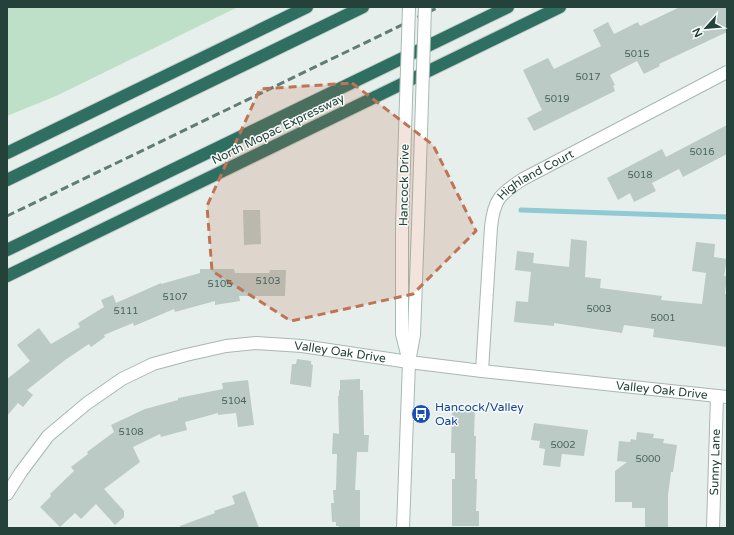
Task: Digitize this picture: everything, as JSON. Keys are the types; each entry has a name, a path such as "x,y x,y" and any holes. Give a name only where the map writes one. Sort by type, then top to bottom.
{"highway":[{"path":"7,153 307,7"},
{"path":"7,180 363,7"},
{"path":"7,250 508,7"},
{"name":"North Mopac Expressway","path":"7,276 560,7"}],"street":[{"name":"Hancock Drive","path":"409,7 402,224 402,334 409,362"},
{"name":"Hancock Drive","path":"403,528 409,362 414,335 425,7"},
{"name":"Highland Court","path":"482,371 491,227 493,211 500,197 508,189 523,180 727,72"},
{"name":"Valley Oak Drive","path":"7,494 21,472 48,436 86,404 122,379 154,364 186,354 226,346 256,343 302,346 482,371 722,397"},
{"name":"Sunny Lane","path":"713,528 722,397"}],"highlighted area":[{"path":"352,83 433,145 476,231 413,294 291,321 212,271 207,206 260,89"}],"green space":[{"path":"7,7 238,7 56,96 7,116"}],"building":[{"path":"680,7 727,7 727,32 659,64 660,66 644,74 637,61 610,75 615,85 613,86 615,91 534,131 527,118 542,110 523,70 548,58 554,69 601,46 593,30 608,22 614,34 638,22 640,26"},
{"path":"727,125 727,154 683,177 679,169 652,183 656,191 634,202 630,193 618,200 607,178 662,149 666,157"},
{"path":"243,210 260,210 261,244 244,245"},
{"path":"571,239 587,241 585,277 601,279 600,288 662,296 661,300 702,304 706,273 692,271 696,242 715,244 714,257 727,259 724,276 727,276 725,294 727,294 727,347 653,337 654,329 624,325 622,333 554,323 554,326 514,322 516,301 528,302 531,272 515,270 517,251 534,253 533,263 569,267"},
{"path":"200,269 234,269 235,273 269,273 270,270 286,270 285,296 239,296 240,301 215,305 215,301 175,312 174,309 134,326 133,323 104,335 105,337 91,347 89,344 65,360 27,390 33,395 23,407 18,403 7,416 7,379 30,361 17,345 39,328 51,344 80,327 78,323 104,307 101,300 113,295 116,303 161,283 200,273"},
{"path":"297,359 311,361 311,364 313,365 311,387 290,384 292,364 296,364"},
{"path":"360,379 360,390 363,390 364,435 369,435 368,452 357,452 355,490 360,490 360,528 339,528 339,526 336,526 336,522 332,522 331,503 334,503 333,490 336,490 337,454 332,454 333,433 339,434 338,396 340,390 340,380"},
{"path":"248,380 254,425 238,427 236,413 218,415 218,413 185,422 187,430 161,437 160,434 133,447 140,462 104,489 124,511 124,517 115,525 96,504 81,519 75,513 60,527 40,507 51,496 50,494 74,471 71,467 88,454 87,452 114,432 111,425 145,409 178,400 178,398 223,389 222,383"},
{"path":"452,406 475,406 475,479 477,479 476,511 479,511 479,526 452,526 452,479 455,479 455,453 451,453"},
{"path":"534,423 588,430 584,456 562,454 560,467 543,465 545,449 539,448 540,441 531,440"},
{"path":"637,432 654,434 653,438 664,439 663,443 677,445 668,495 668,528 645,528 645,508 632,508 632,502 615,502 615,471 627,462 617,461 619,441 630,442 631,439 636,440"},
{"path":"245,491 259,528 180,528 180,526 215,513 214,511 235,504 232,496"}],"waterway":[{"path":"521,210 727,217"}],"railway":[{"path":"7,216 439,7"}],"place":[{"name":"Hancock/Valley Oak","path":"421,414"}]}
